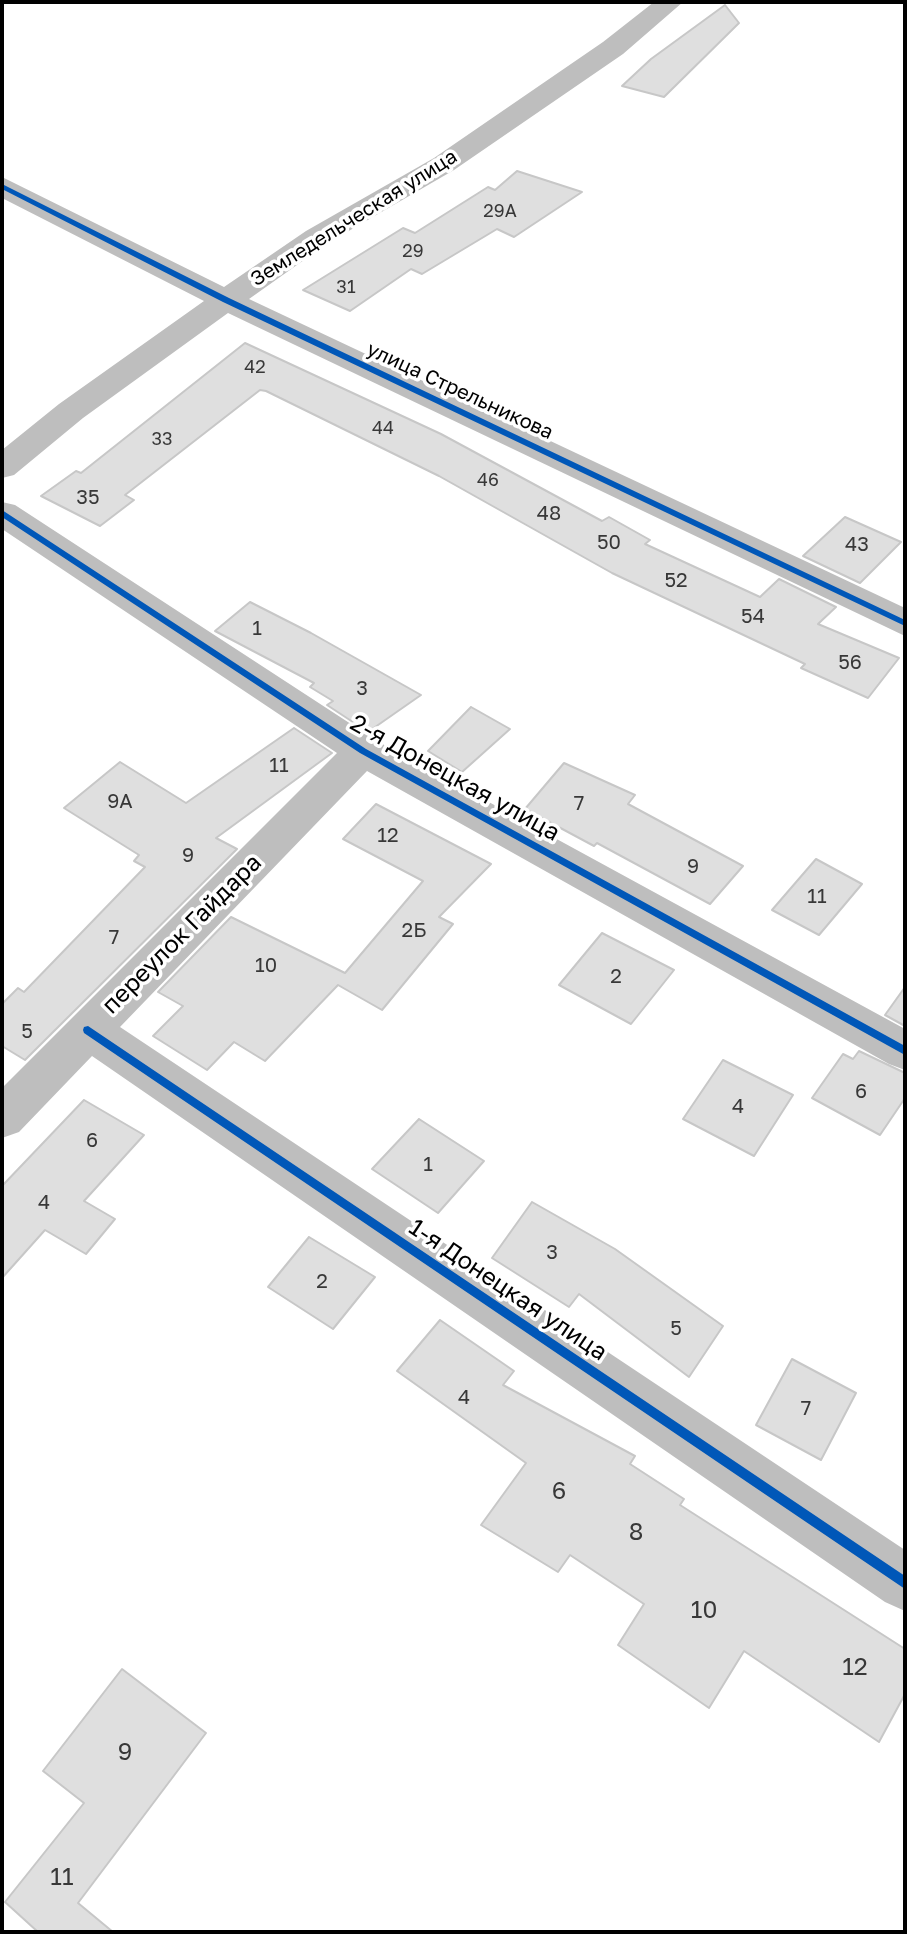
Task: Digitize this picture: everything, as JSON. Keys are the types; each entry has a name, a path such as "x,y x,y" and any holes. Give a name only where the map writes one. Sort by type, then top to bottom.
{"street":[{"name":"Земледельческая улица","path":"2,467 83,402 226,300 317,237 444,164 613,48 670,2"},
{"name":"улица Стрельникова","path":"2,186 226,300 905,623"},
{"name":"2-я Донецкая улица","path":"2,513 363,751 905,1051"},
{"name":"переулок Гайдара","path":"2,1118 363,751"},
{"name":"1-я Донецкая улица","path":"88,1030 905,1583"}],"building":[{"path":"725,5 739,23 664,97 622,86 651,59"},
{"path":"517,171 582,192 514,237 497,229 422,274 411,269 350,311 303,290 403,228 415,233 488,187 495,190"},
{"path":"245,343 441,434 602,521 609,517 650,540 645,544 760,597 779,579 836,607 818,624 899,658 868,698 801,668 805,664 612,573 439,476 266,391 260,390 125,495 134,500 100,526 41,496 76,471 81,473"},
{"path":"845,517 901,542 860,583 803,556"},
{"path":"250,602 421,695 368,732 327,705 333,701 310,687 314,683 215,631"},
{"path":"471,707 510,729 462,772 428,751"},
{"path":"294,728 332,753 216,838 237,849 25,1060 2,1046 2,1004 18,988 24,992 145,867 134,861 139,855 64,808 120,762 186,803"},
{"path":"564,763 635,795 628,804 743,866 710,904 597,843 594,846 525,809"},
{"path":"376,804 491,864 439,917 453,924 382,1010 338,985 265,1061 234,1042 207,1070 153,1036 183,1006 158,992 231,917 345,973 423,881 343,839"},
{"path":"816,859 862,884 819,935 772,910"},
{"path":"602,933 674,970 631,1024 559,985"},
{"path":"905,987 905,1026 885,1015"},
{"path":"859,1051 905,1073 905,1098 880,1135 812,1098 843,1054 853,1059"},
{"path":"723,1060 793,1095 754,1156 683,1119"},
{"path":"84,1100 144,1135 84,1201 115,1219 86,1254 45,1230 2,1278 2,1186"},
{"path":"419,1119 484,1161 438,1213 372,1169"},
{"path":"532,1202 615,1249 723,1326 689,1377 579,1294 569,1307 492,1258"},
{"path":"309,1237 375,1277 333,1329 268,1287"},
{"path":"440,1320 514,1371 503,1385 635,1456 630,1464 684,1499 680,1505 905,1649 905,1694 879,1742 744,1651 709,1708 618,1645 644,1604 570,1555 558,1572 481,1525 526,1463 397,1371"},
{"path":"792,1359 856,1393 821,1460 756,1425"},
{"path":"122,1669 206,1733 78,1903 113,1932 38,1932 5,1902 84,1803 43,1771"}],"cycle path":[{"path":"2,186 226,300 905,623"},
{"path":"2,513 363,751 905,1051"},
{"path":"88,1030 905,1583"}]}
